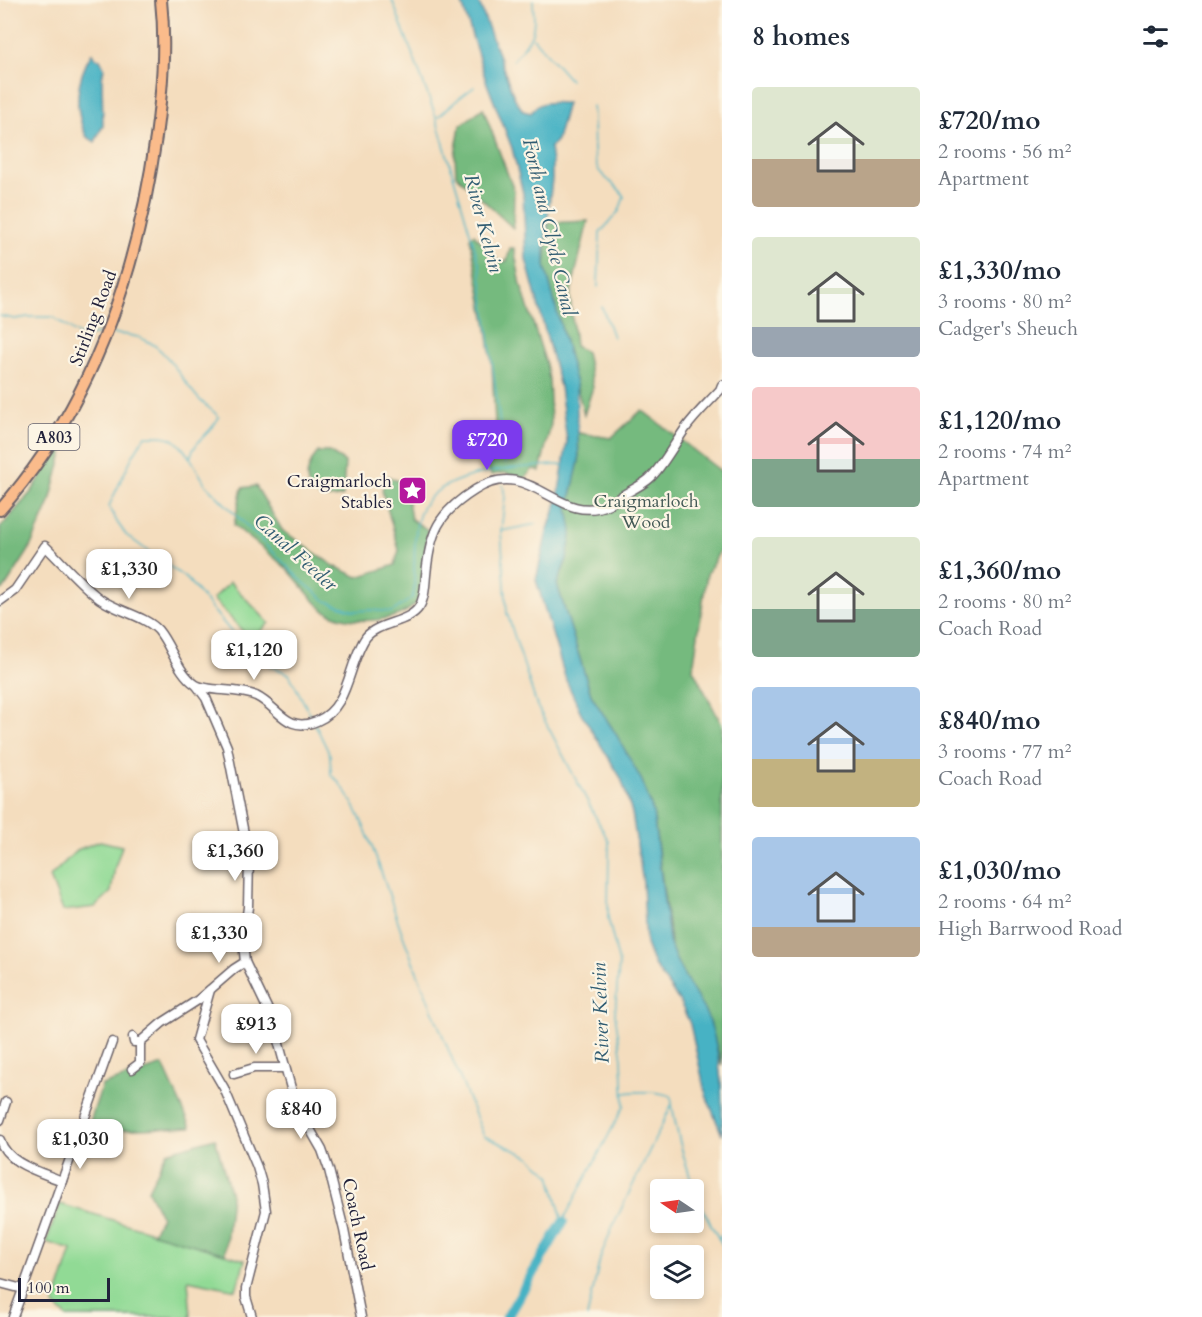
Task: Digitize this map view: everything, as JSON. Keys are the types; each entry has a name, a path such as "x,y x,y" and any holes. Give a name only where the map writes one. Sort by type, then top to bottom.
{"main road":[{"name":"Stirling Road","path":"0,510 21,487 70,413 92,371 127,278 152,164 159,112 164,64 161,0"}],"street":[{"path":"197,686 243,691 264,701 289,722 298,724 314,722 330,712 346,690 357,655 372,631 414,613 420,607 424,596 428,551 432,535 439,521 451,508 477,488 514,478 531,484 556,501 576,507 607,505 650,479 687,426 722,385"},
{"name":"Coach Road","path":"0,601 15,590 45,546 101,599 121,611 150,623 158,630 184,673 207,698 227,747 249,859 248,908 243,943 245,962 269,1012 295,1103 322,1150 329,1170 362,1317"},
{"path":"132,1069 140,1064 136,1039 198,1000 245,962"},
{"path":"210,990 196,1040 224,1088 257,1167 266,1211 246,1289 252,1317"},
{"path":"13,1317 112,1041"},
{"path":"234,1074 254,1068 285,1068"},
{"path":"0,1120 6,1102"},
{"path":"0,1140 7,1153 15,1161 62,1181"},
{"path":"0,1283 23,1289"}],"green space":[{"path":"483,108 514,191 513,228 456,175 455,155 460,126"},
{"path":"588,221 570,296 575,346 586,352 593,387 584,415 545,266 549,223"},
{"path":"474,234 500,263 507,261 510,248 514,248 521,285 546,364 551,424 540,471 533,469 524,479 505,473 491,475 488,469 487,442 495,424 492,365 470,237"},
{"name":"Craigmarloch Wood","path":"642,410 722,472 722,547 707,574 693,669 722,725 722,1065 710,1023 672,953 653,812 642,781 591,695 557,584 567,559 568,508 579,461 578,433 611,438"},
{"path":"69,431 49,505 28,552 4,589 0,590 0,528 32,491"},
{"path":"318,452 329,452 345,462 343,496 321,497 309,488 308,471"},
{"path":"387,476 405,484 411,519 428,530 419,598 409,609 399,615 361,620 327,612 317,604 287,569 234,525 242,488 256,486 282,530 334,566 358,577 395,565 399,550 382,490"},
{"path":"230,582 269,623 251,640 213,599"},
{"path":"100,841 122,846 115,867 111,892 95,907 63,911 50,877 77,850"},
{"path":"163,1065 191,1127 87,1131 102,1085"},
{"path":"215,1138 231,1195 225,1254 153,1233 161,1216 148,1190 167,1152"},
{"path":"60,1204 245,1260 236,1290 188,1280 191,1317 67,1317 54,1305 72,1250 46,1242"}],"water":[{"path":"461,0 478,0 514,97 523,111 531,113 538,106 547,103 567,103 557,140 550,148 552,179 545,242 545,266 576,384 579,461 568,508 572,531 567,559 557,584 591,695 642,781 653,812 669,940 682,972 710,1022 717,1049 722,1135 706,1095 690,1024 680,1002 654,965 646,944 643,883 632,813 621,778 581,713 566,680 536,580 547,532 557,503 567,442 560,387 526,259 523,193 512,148 486,81"},
{"path":"92,53 95,58 100,59 104,67 103,125 95,142 86,136 78,104 82,73"}],"waterway":[{"name":"River Kelvin","path":"392,0 435,114 480,266 505,464"},
{"path":"513,60 530,39 534,20 533,0"},
{"path":"533,38 570,80"},
{"path":"438,117 474,87"},
{"path":"592,106 598,169 624,197 619,211 600,233 598,287"},
{"path":"602,307 613,337"},
{"path":"0,316 15,319 53,317 80,336 101,334"},
{"path":"112,334 129,335 154,345 172,363 198,398 219,417 195,446 190,458 172,438 145,436 132,457 109,506 117,522 126,535 188,580 252,657 289,674 313,720"},
{"name":"Canal Feeder","path":"191,459 206,485 303,582 326,601 354,611 392,612 412,598 419,516 422,508 433,495 448,485 487,472 564,465"},
{"name":"River Kelvin","path":"503,485 505,497 501,531 507,613 537,706 609,842 608,918 619,963 615,1014 622,1059 624,1106 563,1221"},
{"path":"501,531 537,524"},
{"path":"315,724 330,755 331,775 343,787 364,827 405,941 484,1136 530,1157 550,1175 563,1222"},
{"path":"587,1317 600,1259 612,1228 672,1104 671,1096 665,1094 624,1093"},
{"path":"672,1105 689,1174 702,1207 719,1239"},
{"name":"River Kelvin","path":"507,1317 563,1222"},
{"path":"722,1235 719,1239 722,1244"}],"place":[{"name":"Craigmarloch Stables","path":"413,491"}],"water label":[{"name":"Forth and Clyde Canal","path":"550,227"}]}
